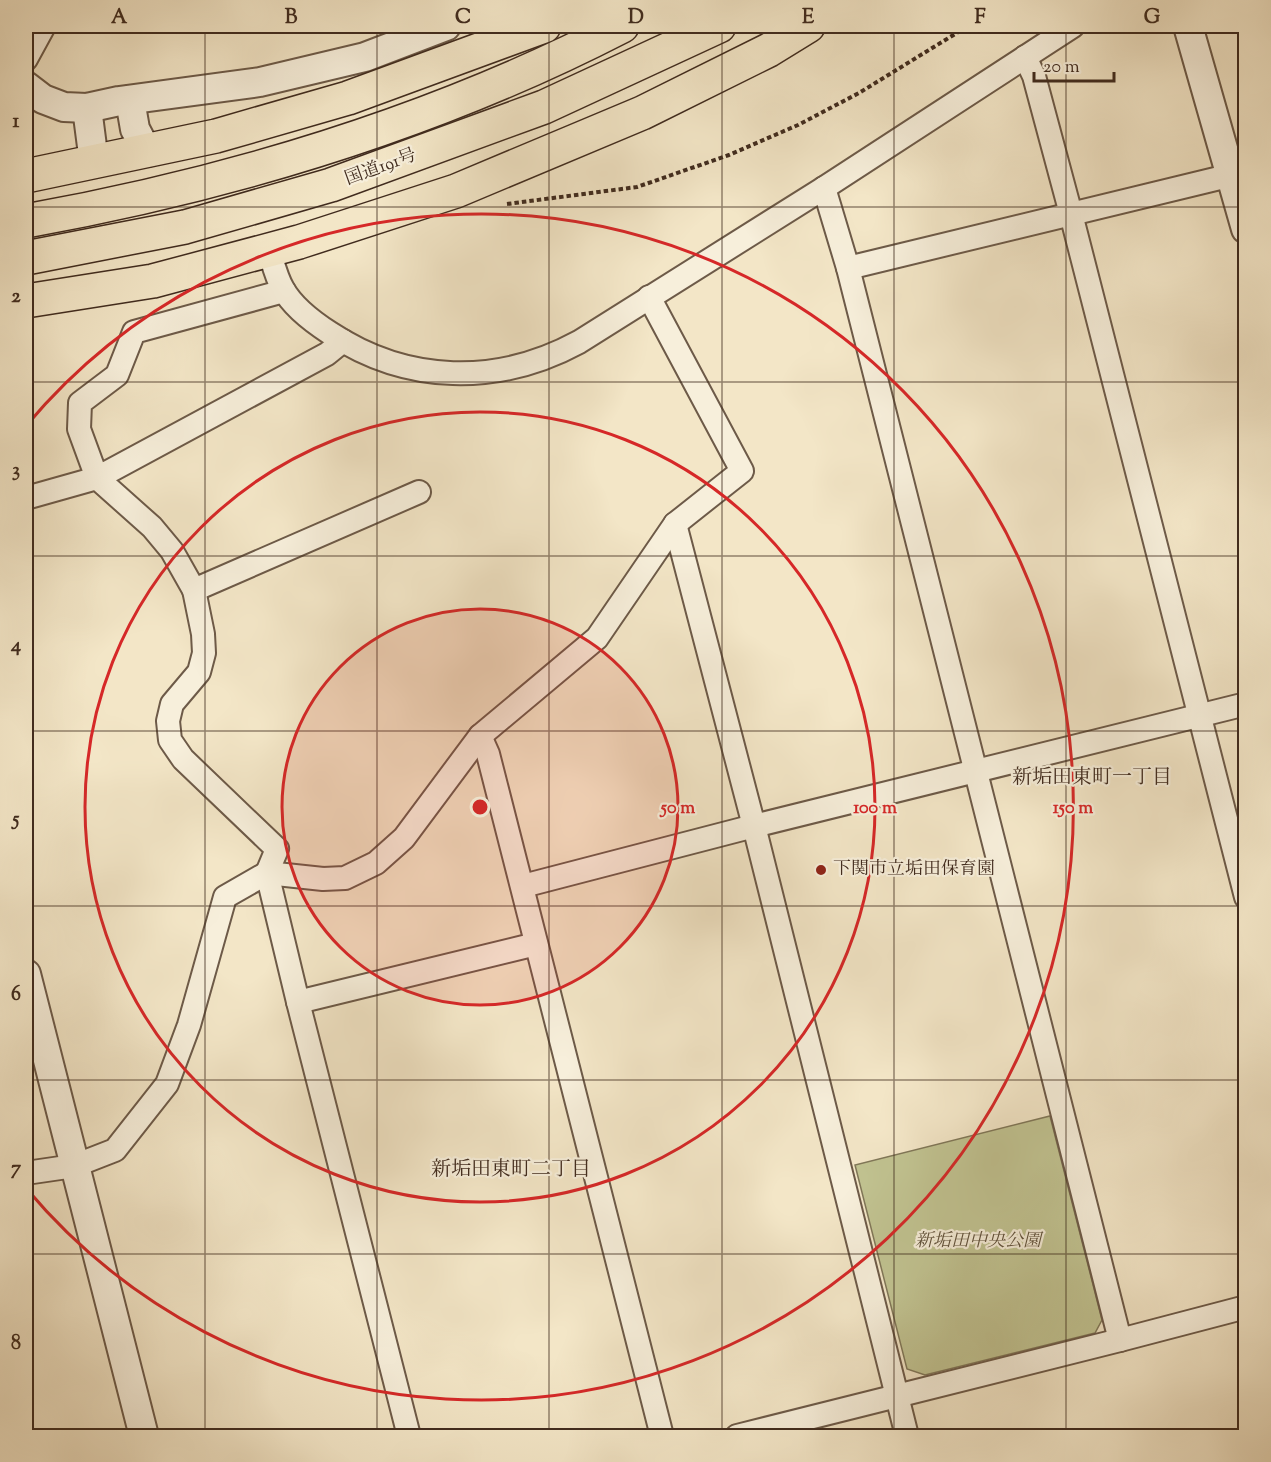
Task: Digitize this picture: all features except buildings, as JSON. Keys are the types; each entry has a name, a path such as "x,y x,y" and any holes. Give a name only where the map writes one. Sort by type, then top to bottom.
{"highway":[{"path":"26,176 216,136 348,98 544,26"},
{"name":"国道191号","path":"26,221 208,180 402,122 572,51 622,26"},
{"name":"国道191号","path":"26,258 185,227 331,185 544,107 719,26"},
{"path":"26,301 153,280 269,250 456,191 560,149 705,83 769,50 808,26"}],"street":[{"path":"26,59 45,26"},
{"path":"26,86 43,99 64,107 87,108 260,82 298,74 365,57 446,26"},
{"path":"269,250 284,291 316,324 343,341 385,361 449,374 488,372 520,366 557,353 649,297 824,188 1073,26"},
{"path":"1188,26 1239,173 1245,229"},
{"path":"1025,57 1034,76 1071,214 1245,897"},
{"path":"129,100 135,129 147,152"},
{"path":"87,108 94,162"},
{"path":"848,268 1239,173"},
{"path":"824,188 848,268 1120,1341"},
{"path":"284,291 134,332 117,375 80,403 79,429 97,478 152,527 172,551 194,590 203,634 204,653 199,672 172,704 168,721 170,740 183,759 277,849 267,873 297,1002 409,1437"},
{"path":"26,1173 74,1166 115,1150 167,1084 189,1025 225,897 267,873 323,879 345,878 376,863 404,838 480,736 597,638 675,524 742,471 649,297"},
{"path":"26,498 97,478 327,354 343,341"},
{"path":"194,590 420,492"},
{"path":"675,524 754,826 908,1437"},
{"path":"523,886 1245,704"},
{"path":"480,736 488,754 523,886 662,1437"},
{"path":"297,1002 536,944"},
{"path":"26,974 144,1437"},
{"path":"737,1437 1120,1341 1245,1307"}],"path":[{"path":"501,204 637,187 729,155 798,125 859,93 968,26"}],"green space":[{"name":"新垢田中央公園","path":"1050,1116 1102,1320 1095,1333 925,1375 907,1369 855,1165"}],"place":[{"name":"下関市立垢田保育園","path":"821,870"}],"district":[{"name":"新垢田東町一丁目","path":"1092,778"},
{"name":"新垢田東町二丁目","path":"511,1170"}]}
